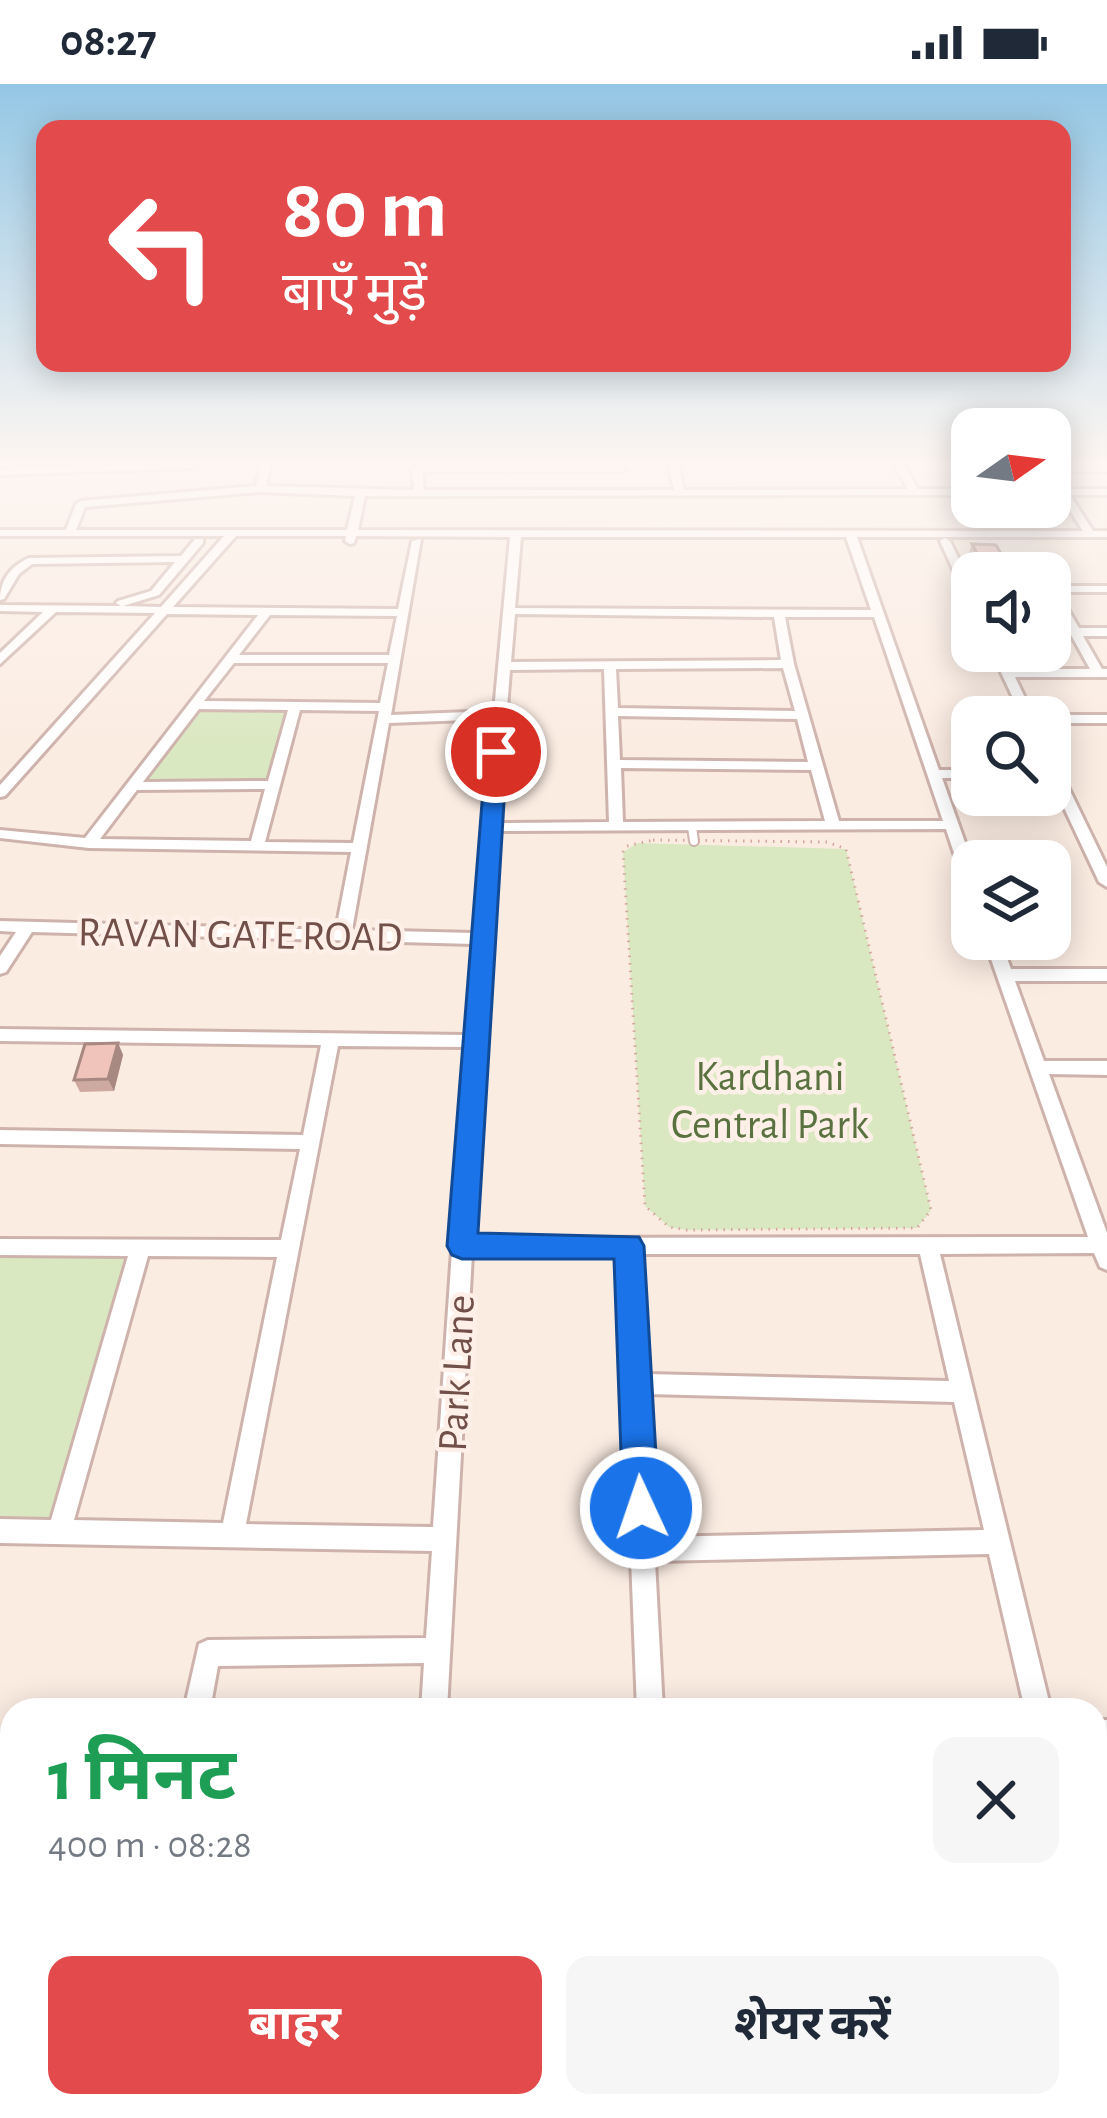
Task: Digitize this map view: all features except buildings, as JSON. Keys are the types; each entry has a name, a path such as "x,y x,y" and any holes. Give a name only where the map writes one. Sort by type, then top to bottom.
{"street":[{"path":"0,604 127,602 155,593 186,557"},
{"path":"0,793 211,557"},
{"path":"343,935 414,557"},
{"name":"Park Lane","path":"435,1698 481,939 514,557"},
{"path":"859,557 957,840"},
{"path":"0,604 15,572 29,561 183,560"},
{"path":"1071,589 1107,590"},
{"path":"0,604 53,609 404,613"},
{"path":"0,661 53,609"},
{"path":"89,843 267,611"},
{"path":"509,611 878,614"},
{"path":"779,614 788,664 833,826"},
{"path":"1071,626 1102,673"},
{"path":"1074,632 1107,632"},
{"path":"230,659 396,659"},
{"path":"504,666 788,664"},
{"path":"610,665 616,827"},
{"path":"1018,696 1007,673 1102,673"},
{"path":"195,705 500,715"},
{"path":"257,846 295,706"},
{"path":"612,712 802,715"},
{"path":"1071,719 1107,719"},
{"path":"615,764 816,766"},
{"path":"934,774 951,774"},
{"path":"133,785 273,785"},
{"path":"1071,809 1107,882"},
{"path":"490,827 616,827 693,834 952,825"},
{"path":"0,834 89,843 359,848"},
{"name":"RAVAN GATE ROAD","path":"0,926 481,939"},
{"path":"0,968 27,928"},
{"path":"462,1246 857,1239 1104,1253 1000,960"},
{"path":"1005,975 1107,975"},
{"path":"0,1035 475,1041"},
{"path":"232,1535 331,1039"},
{"path":"1038,1067 1107,1068"},
{"path":"0,1137 310,1142"},
{"path":"629,1246 649,1698"},
{"path":"928,1246 1035,1698"},
{"path":"0,1247 289,1249"},
{"path":"59,1532 140,1249"},
{"path":"635,1384 963,1392"},
{"path":"0,1531 445,1539"},
{"path":"643,1549 998,1542"},
{"path":"199,1698 208,1653 438,1650"}],"path":[{"path":"693,834 827,842 846,849 931,1210 916,1228 687,1230 669,1227 645,1206 623,852 627,846 693,834"}],"green space":[{"path":"195,705 295,706 273,785 133,786"},
{"name":"Kardhani Central Park","path":"638,843 846,849 931,1210 917,1228 687,1230 669,1227 645,1206 623,852"},
{"path":"0,1247 140,1249 59,1532 0,1531"}],"route":[{"path":"496,752 462,1246 629,1246 641,1508"}]}
